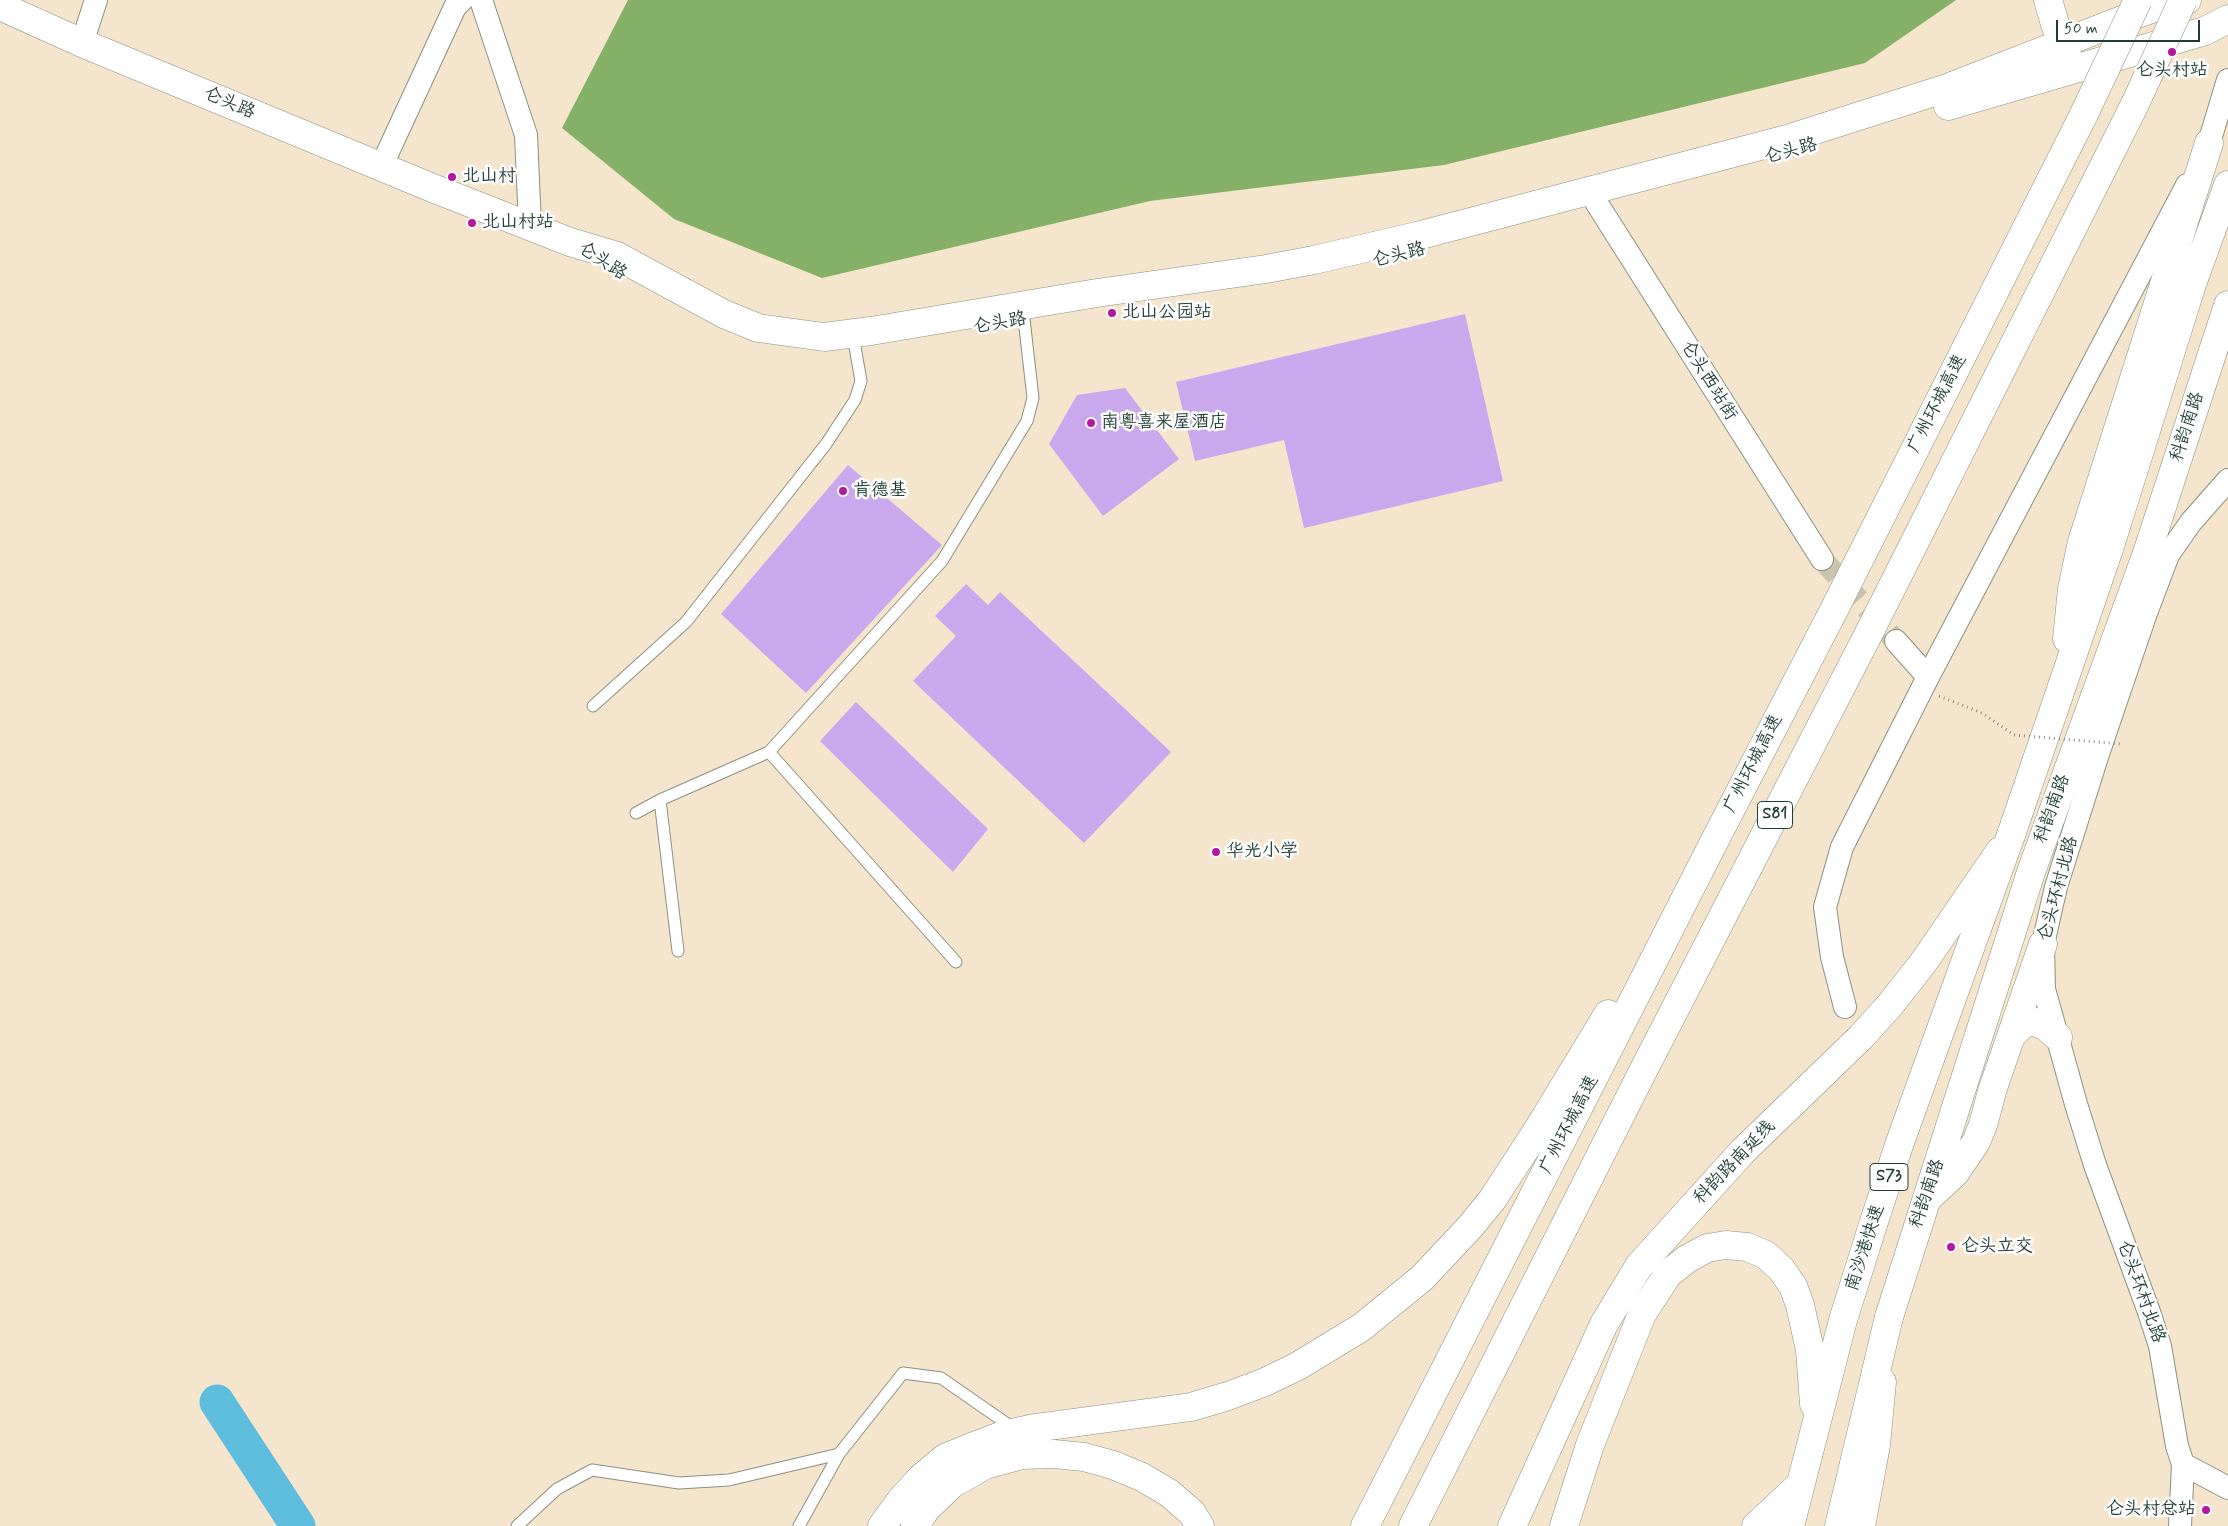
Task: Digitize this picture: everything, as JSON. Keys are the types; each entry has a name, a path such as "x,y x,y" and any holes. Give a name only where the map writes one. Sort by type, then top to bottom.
{"main road":[{"path":"2048,0 2067,56"},
{"name":"广州环城高速","path":"1365,1526 1836,606 2084,114 2138,0"},
{"name":"S81","path":"1413,1526 1642,1073 1869,633 2135,104 2183,0"},
{"name":"仑头路","path":"570,242 599,263 664,300 737,334 779,344 812,348 855,347 892,343 1110,304 1281,280 1392,259 1596,202 1824,143 2067,56 2146,10 2187,0"},
{"name":"仑头路","path":"0,6 82,43 381,167 570,242 617,256 724,314 758,328 824,336 871,331 1087,294 1196,280 1305,262 1418,236 1787,139 1947,88 2067,56 2205,31 2228,19"},
{"path":"2064,678 2072,589 2082,542 2209,143"},
{"name":"科韵南路","path":"2011,835 2109,549 2192,284 2228,185"},
{"name":"科韵南路","path":"1889,1317 2031,872 2147,553 2228,304"},
{"name":"南沙港快速","path":"1790,1526 1843,1320 1899,1145 2011,835"},
{"name":"科韵路南延线","path":"1512,1526 1604,1324 1639,1266 1743,1151 1855,1044 1890,1005 1923,963 2011,835"},
{"path":"882,1526 901,1500 921,1478 945,1458 1003,1435 1090,1419 1190,1407 1228,1396 1265,1382 1298,1366 1362,1326 1394,1302 1446,1254 1492,1200 1537,1131 1714,842"},
{"path":"1925,1201 1955,1173 1976,1142 2043,944"},
{"path":"2012,1034 2022,1025 2032,1022 2045,1026 2058,1037"},
{"path":"1431,1526 1642,1073"},
{"path":"1564,1526 1590,1445 1642,1314 1668,1274 1687,1259 1707,1248 1726,1245 1747,1247 1766,1255 1781,1269 1793,1286 1800,1305 1810,1350 1814,1388 1815,1430"},
{"path":"1839,1526 1889,1317"},
{"path":"1861,1526 1876,1445 1889,1317"},
{"path":"915,1526 926,1510 952,1484 985,1465 1022,1455 1054,1454 1084,1457 1113,1465 1142,1477 1169,1493 1192,1513 1200,1526"},
{"path":"1756,1526 1801,1484"}],"street":[{"path":"82,43 96,0"},
{"path":"381,167 455,7 462,0"},
{"path":"481,0 526,135 530,226"},
{"path":"1845,1007 1832,957 1825,907 1842,847 1925,683 2209,143 2228,80"},
{"name":"仑头西站街","path":"1596,202 1822,559"},
{"name":"仑头环村北路","path":"2180,1526 2183,1464 2177,1446 2160,1346 2094,1165 2044,989 2043,944 2056,887 2097,758 2146,613 2168,555 2191,522 2228,480"},
{"path":"1896,641 1925,683"},
{"path":"2183,1464 2228,1488"}],"lane":[{"path":"636,813 660,800 769,752 942,561 1027,421 1033,398 1024,319"},
{"path":"593,706 686,622 826,444 855,400 861,381 855,347"},
{"path":"769,752 956,962"},
{"path":"660,800 678,950"},
{"path":"799,1526 839,1454 903,1372 941,1378 1019,1432"},
{"path":"517,1526 557,1489 592,1470 679,1483 729,1480 839,1454"}],"path":[{"path":"1925,683 1982,713 2014,735 2122,744"}],"green space":[{"path":"628,0 1956,0 1865,63 1444,165 1150,201 822,278 674,219 562,128"}],"building":[{"path":"1465,314 1503,481 1304,528 1284,440 1195,461 1176,382"},
{"path":"1125,388 1179,459 1103,516 1049,444 1077,395"},
{"path":"848,465 942,545 806,693 721,614"},
{"path":"966,584 988,605 1000,592 1171,752 1084,843 913,681 956,636 935,616"},
{"path":"856,702 988,829 953,872 820,741"}],"waterway":[{"path":"217,1402 298,1526"}],"tunnel":[{"path":"1822,559 1896,641"}],"place":[{"name":"仑头村站","path":"2172,52"},
{"name":"北山村","path":"452,177"},
{"name":"北山村站","path":"472,223"},
{"name":"北山公园站","path":"1112,313"},
{"name":"南粤喜来屋酒店","path":"1091,423"},
{"name":"肯德基","path":"843,491"},
{"name":"华光小学","path":"1216,852"},
{"name":"仑头立交","path":"1951,1247"},
{"name":"仑头村总站","path":"2206,1510"}]}
